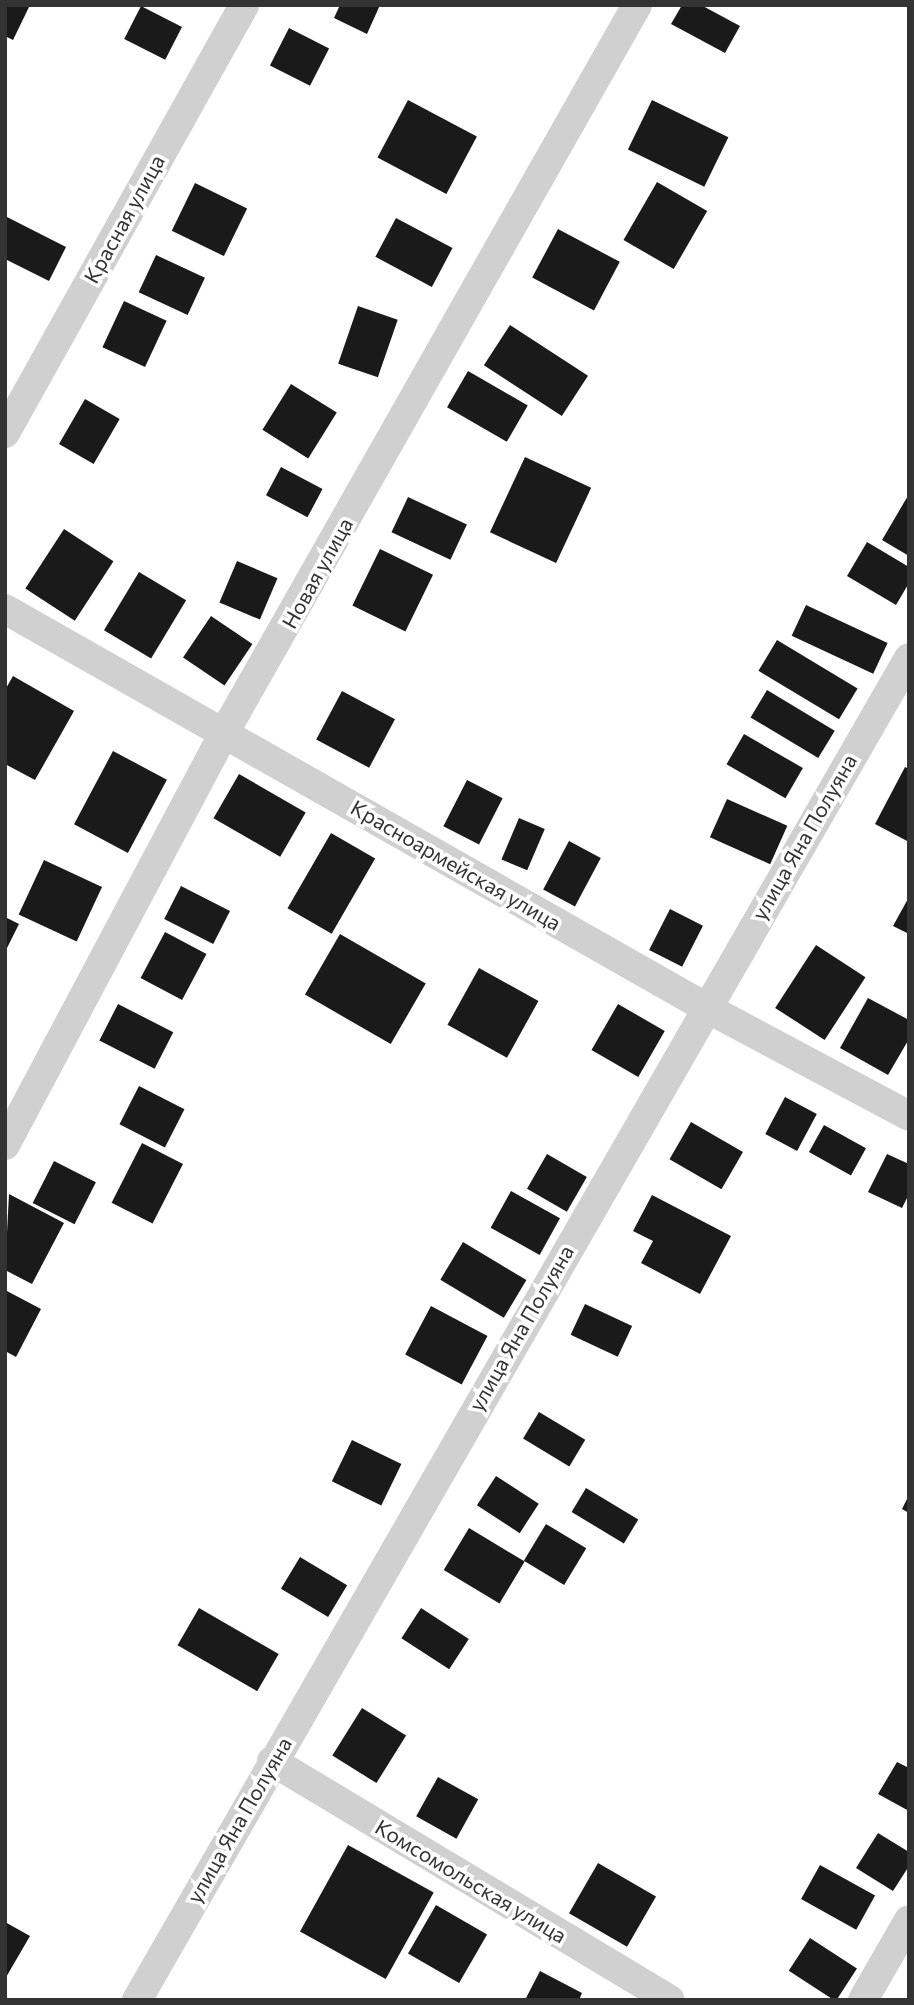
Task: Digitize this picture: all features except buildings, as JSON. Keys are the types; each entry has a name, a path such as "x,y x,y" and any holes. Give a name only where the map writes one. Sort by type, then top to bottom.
{"street":[{"name":"Красная улица","path":"5,433 244,5"},
{"name":"Новая улица","path":"5,1145 224,733 637,5"},
{"name":"Красноармейская улица","path":"5,609 705,1007 909,1116"},
{"name":"улица Яна Полуяна","path":"137,2000 705,1007 909,657"},
{"name":"Комсомольская улица","path":"272,1761 670,2000"},
{"path":"863,2000 909,1920"}]}
